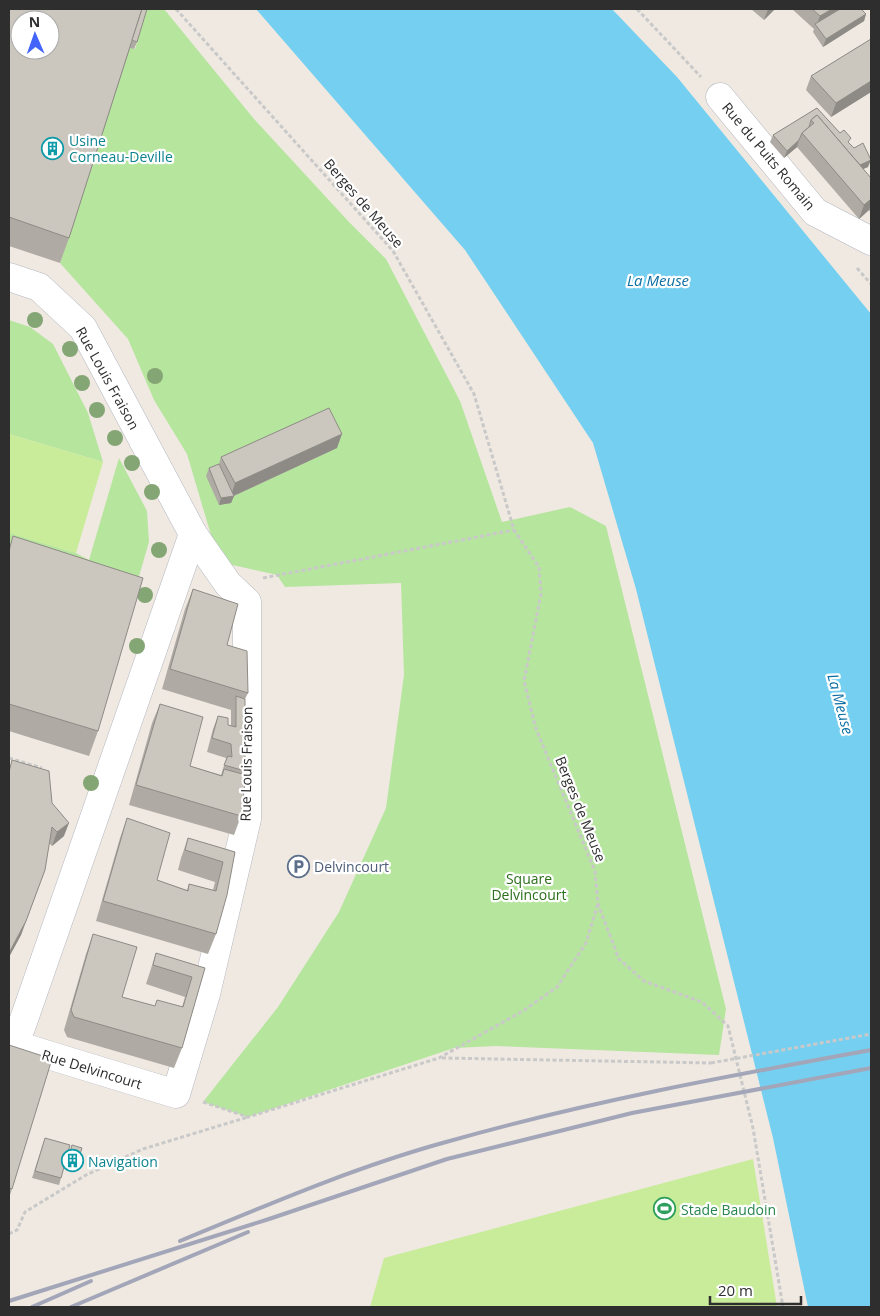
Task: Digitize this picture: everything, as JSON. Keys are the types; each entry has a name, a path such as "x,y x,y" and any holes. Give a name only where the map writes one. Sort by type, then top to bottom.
{"street":[{"name":"Rue du Puits Romain","path":"720,97 815,212 871,241"},
{"name":"Rue Louis Fraison","path":"9,277 39,287 83,328 193,534 228,584 247,602 247,819 206,994 176,1094"},
{"path":"12,1044 193,534"},
{"name":"Rue Delvincourt","path":"12,1044 176,1094"}],"path":[{"name":"Berges de Meuse","path":"176,9 393,251 474,394 514,530 538,567 542,594 524,681 536,729 594,872 598,904 619,959 644,981 702,1002 728,1026 754,1128 783,1307"},
{"path":"637,9 720,97"},
{"path":"228,584 514,530"},
{"path":"9,758 42,768"},
{"path":"9,1234 17,1230 25,1212 86,1175 143,1150 439,1058 523,1012 557,987 586,943 598,904"},
{"path":"439,1058 711,1063 871,1034"},
{"path":"176,1094 248,1117"}],"green space":[{"name":"Square Delvincourt","path":"147,9 164,9 254,119 349,222 386,259 460,401 502,522 570,507 606,526 726,1009 719,1055 496,1046 454,1048 248,1117 203,1102 278,1007 339,912 386,808 404,675 401,583 285,587 277,575 219,562 187,454 154,400 128,339 60,263 129,47 135,49"},
{"path":"9,320 30,327 53,344 88,413 103,462 9,434"},
{"path":"9,434 103,462 76,553 9,533"},
{"path":"119,458 147,511 149,542 137,583 9,545 10,533 76,553 89,560"},
{"name":"Stade Baudoin","path":"753,1159 777,1307 370,1307 384,1258"}],"water":[{"name":"La Meuse","path":"256,9 612,9 677,77 871,314 871,1307 808,1307 773,1138 636,589 593,443 465,250"}],"building":[{"name":"Usine Corneau-Deville","path":"9,9 142,9 69,238 9,217"},
{"path":"142,9 147,9 137,42 132,40"},
{"path":"812,9 832,9 820,16"},
{"path":"840,9 861,9 866,14 826,39 815,24"},
{"path":"871,39 871,81 836,103 811,76"},
{"path":"817,108 840,133 844,130 851,138 848,142 854,148 863,143 871,160 860,165 817,115 811,120 809,127 802,133 799,140 787,151 773,135"},
{"path":"817,115 871,178 871,199 864,205 802,133 814,123 811,120"},
{"path":"329,408 342,434 235,483 221,457"},
{"path":"219,464 234,496 221,498 209,468"},
{"path":"13,536 143,578 98,731 9,704 9,551"},
{"path":"193,589 238,604 227,645 247,651 248,693 170,669"},
{"path":"236,696 245,699 245,771 224,765 228,756 232,757 231,744 212,738 218,716 228,718 228,725 236,727"},
{"path":"160,704 203,717 190,766 222,776 224,769 246,775 241,816 136,785"},
{"path":"12,760 49,771 52,803 69,823 57,832 52,827 45,870 26,921 9,953 9,772"},
{"path":"127,818 170,833 157,880 188,891 189,884 216,891 223,862 185,850 188,838 235,852 227,895 216,934 103,901"},
{"path":"93,934 137,947 122,997 155,1006 157,1000 183,1007 192,977 153,965 156,953 205,968 182,1048 74,1017 71,1010"},
{"path":"9,1045 52,1059 12,1189 9,1188"},
{"path":"45,1138 70,1145 61,1178 35,1171"},
{"path":"72,1145 82,1148 77,1163 68,1159"}],"railway":[{"path":"180,1241 278,1200 345,1175 446,1142 604,1102 871,1050"},
{"path":"9,1301 269,1219 447,1159 632,1113 871,1068"},
{"path":"71,1307 248,1232"},
{"path":"32,1307 91,1281"}],"place":[{"name":"Usine Corneau-Deville","path":"53,148"},
{"name":"Delvincourt","path":"298,866"},
{"name":"Navigation","path":"72,1161"},
{"name":"Stade Baudoin","path":"665,1209"}]}
